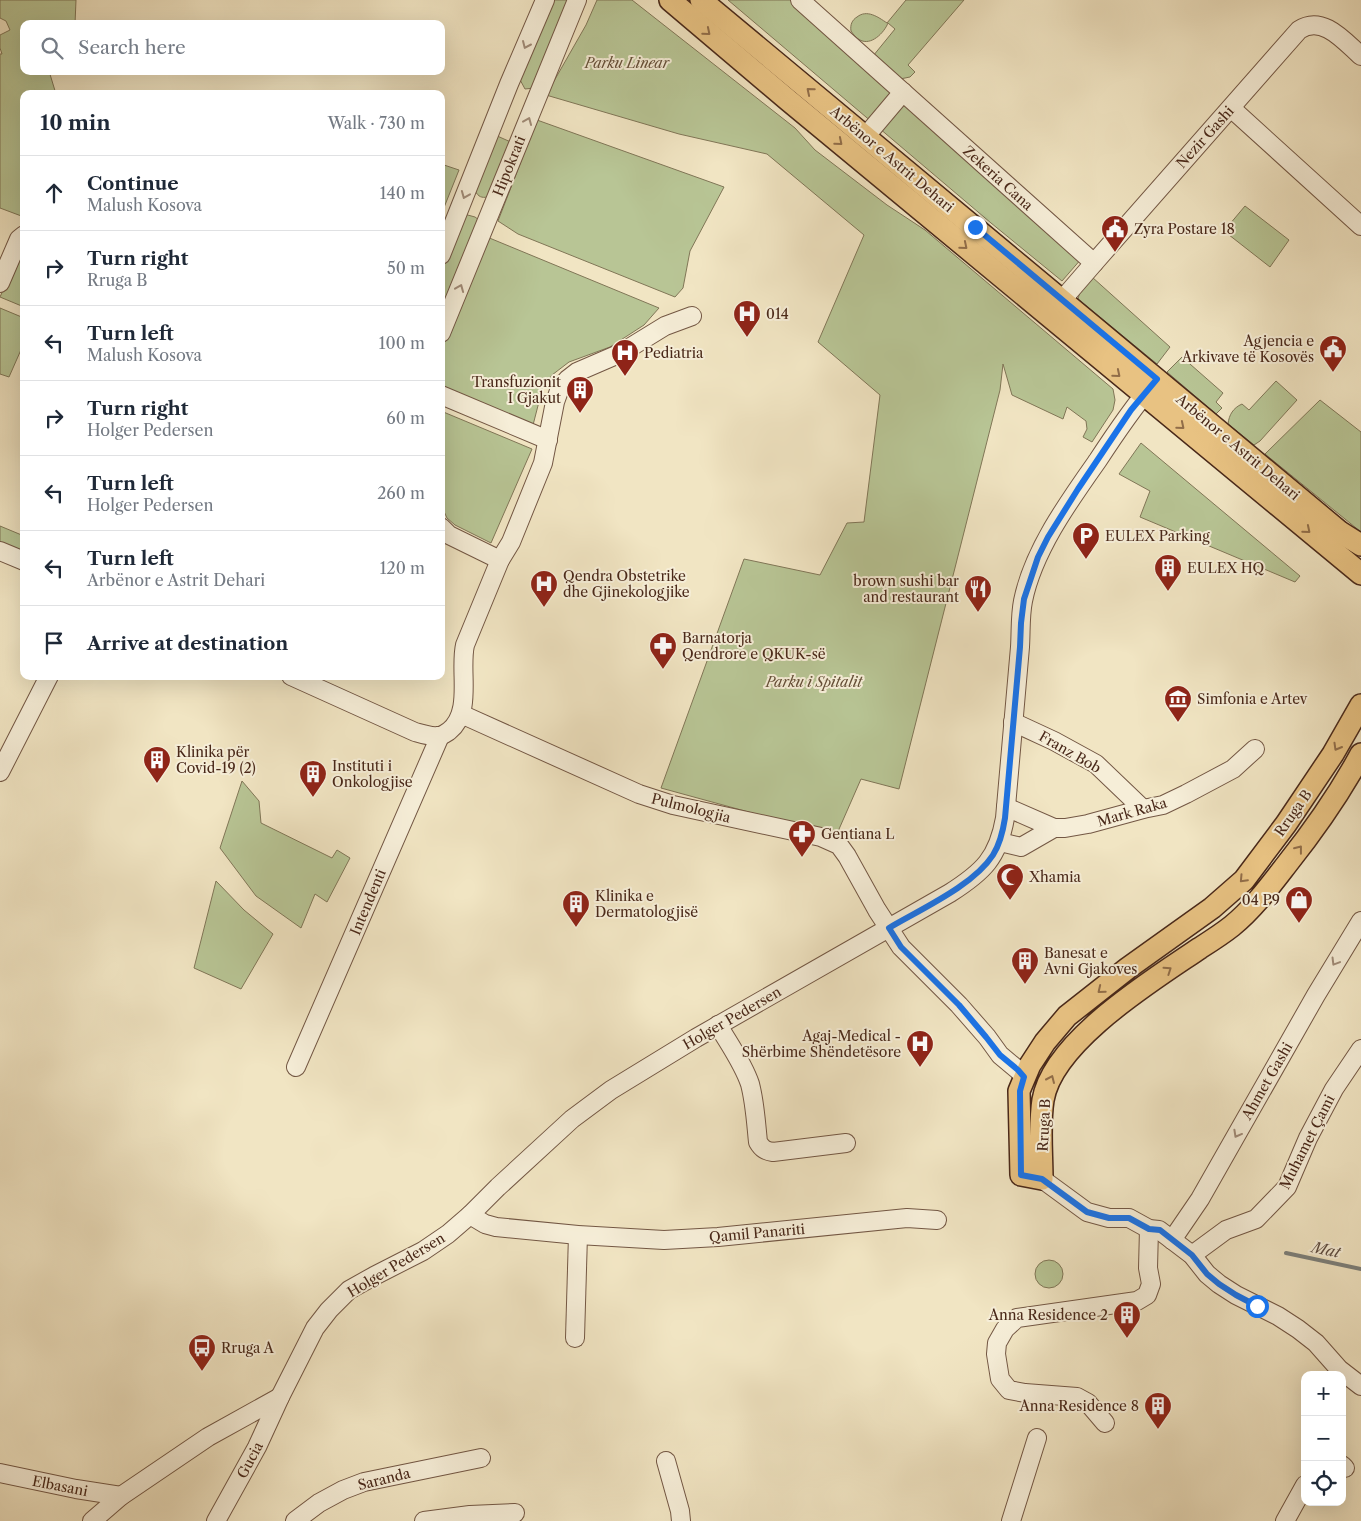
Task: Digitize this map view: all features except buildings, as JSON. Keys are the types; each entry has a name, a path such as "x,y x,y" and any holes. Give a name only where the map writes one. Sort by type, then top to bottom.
{"main road":[{"name":"Arbënor e Astrit Dehari","path":"670,0 788,100 1150,387 1340,532 1361,545"},
{"name":"Arbënor e Astrit Dehari","path":"701,0 1062,300 1150,387 1361,574"},
{"name":"Rruga B","path":"1361,705 1333,754 1286,824 1244,880 1212,908 1128,968 1067,1016 1045,1042 1030,1065 1020,1091 1021,1175 1042,1179 1043,1099 1050,1078 1065,1056 1086,1032 1143,987 1232,926 1264,894 1306,840 1361,754"}],"street":[{"path":"445,245 509,84 545,0"},
{"name":"Hipokrati","path":"445,323 577,0"},
{"name":"Zekeria Cana","path":"800,0 1094,262"},
{"name":"Nezir Gashi","path":"1062,300 1304,27 1318,26 1333,31 1361,56"},
{"path":"865,137 903,92"},
{"path":"1231,108 1361,226"},
{"path":"0,282 20,238"},
{"path":"300,680 415,732 440,736 452,728 461,714 464,693 462,655 465,645 500,560 511,542 543,463 560,388 578,372 621,353 660,329 692,316"},
{"name":"Holger Pedersen","path":"280,1397 315,1328 329,1310 355,1286 423,1252 448,1234 529,1158 592,1104 634,1075 718,1025 889,928 972,878 985,866 1000,842 1003,830 1024,599 1038,557 1056,523 1078,489 1131,410 1150,387"},
{"path":"445,397 548,440"},
{"path":"445,532 448,535 500,560"},
{"path":"0,551 20,559"},
{"path":"0,772 47,680"},
{"name":"Pulmologjia","path":"461,714 658,801 717,816 804,833 839,845 848,856 901,947 959,1005 1000,1055 1024,1077"},
{"name":"Franz Bob","path":"1013,722 1054,741 1096,764 1143,809"},
{"name":"Intendenti","path":"296,1067 440,736"},
{"name":"Mark Raka","path":"1006,807 1054,828 1088,824 1162,805 1233,769 1255,749"},
{"name":"Mark Raka","path":"1000,842 1021,847 1054,828"},
{"name":"Ahmet Gashi","path":"1172,1240 1200,1200 1316,994 1361,921"},
{"path":"718,1025 750,1084 758,1142 761,1147 766,1151 773,1152 846,1143"},
{"name":"Muhamet Çami","path":"1192,1255 1226,1230 1256,1219 1287,1187 1312,1130 1334,1089 1361,1049"},
{"path":"1042,1179 1087,1212 1109,1218 1129,1218 1149,1229 1160,1230 1192,1255 1207,1274 1219,1284 1298,1329 1316,1343 1340,1369 1361,1386"},
{"name":"Qamil Panariti","path":"470,1215 485,1224 496,1227 664,1240 718,1237 908,1218 937,1220"},
{"path":"1105,1423 1088,1402 1077,1396 1025,1393 1009,1390 1000,1379 996,1354 997,1343 1005,1329 1017,1318 1137,1301 1147,1295 1151,1284 1148,1268 1149,1229"},
{"path":"575,1338 578,1234"},
{"path":"92,1521 121,1496 208,1437 280,1397"},
{"name":"Gucia","path":"216,1521 257,1447 280,1397"},
{"path":"1012,1521 1037,1438"},
{"name":"Saranda","path":"295,1521 319,1503 342,1490 364,1482 481,1458"},
{"path":"666,1461 681,1521"},
{"name":"Elbasani","path":"0,1473 59,1486 121,1496"},
{"path":"1285,1521 1301,1492"},
{"path":"424,1521 470,1515 515,1513"}],"green space":[{"path":"0,0 76,0 75,20 20,20 20,75 50,75 55,90 20,90 20,216 0,208 0,54 2,54 0,35 10,30 6,21 0,18"},
{"path":"551,0 570,0 534,88 525,89 518,76"},
{"name":"Parku i Spitalit","path":"597,0 632,0 795,128 815,150 887,205 925,230 1113,389 1115,400 1113,410 1092,442 1083,437 1087,429 1086,421 1067,407 1063,419 1012,395 1003,364 1000,390 899,789 861,779 836,836 661,788 744,559 820,575 847,523 864,522 880,395 818,342 864,235 767,154 679,134 546,95 586,25"},
{"path":"728,0 792,0 1082,258 1062,281"},
{"path":"906,0 964,0 908,65 915,72 910,77 900,79 873,56 895,29 888,23 877,38 864,41 855,36 851,31 851,27 855,18 865,14 880,18 887,23"},
{"path":"537,120 724,187 690,251 683,288 675,297 518,234 498,221"},
{"path":"495,135 513,143 488,197 482,197 475,191"},
{"path":"445,165 459,170 445,205"},
{"path":"1245,206 1289,240 1270,267 1224,231"},
{"path":"464,214 479,220 445,308 445,255 460,219"},
{"path":"487,237 659,308 644,325 610,347 569,362 552,375 542,390 532,429 451,394 445,388 445,333"},
{"path":"20,252 20,305 0,297"},
{"path":"1092,277 1170,347 1157,364 1078,299 1081,288"},
{"path":"0,308 20,316 20,352 9,377 0,374"},
{"path":"1182,357 1223,393 1216,402 1222,408 1216,414 1167,372"},
{"path":"1276,381 1297,400 1260,441 1254,445 1228,424 1229,418 1232,412 1242,404 1249,410"},
{"path":"1320,400 1361,432 1361,532 1265,454"},
{"path":"445,413 532,449 491,543 455,525 445,514"},
{"path":"1141,443 1300,576 1295,582 1140,517 1150,491 1119,474"},
{"path":"0,526 20,534 20,552 0,544"},
{"path":"242,781 259,801 261,823 332,858 337,850 350,858 327,902 315,894 301,928 256,896 220,848"},
{"path":"216,881 244,910 273,934 241,989 194,968"},
{"path":"1049,1260 1059,1264 1063,1274 1059,1284 1049,1288 1039,1284 1035,1274 1039,1264"}],"waterway":[{"name":"Mat","path":"1286,1253 1361,1269"}],"place":[{"name":"Zyra Postare 18","path":"1115,253"},
{"name":"014","path":"747,338"},
{"name":"Agjencia e Arkivave të Kosovës","path":"1333,373"},
{"name":"Pediatria","path":"625,377"},
{"name":"Transfuzionit I Gjakut","path":"580,414"},
{"name":"EULEX Parking","path":"1086,560"},
{"name":"EULEX HQ","path":"1168,592"},
{"name":"Qendra Obstetrike dhe Gjinekologjike","path":"544,608"},
{"name":"brown sushi bar and restaurant","path":"978,613"},
{"name":"Barnatorja Qendrore e QKUK-së","path":"663,670"},
{"name":"Simfonia e Artev","path":"1178,723"},
{"name":"Klinika për Covid-19 (2)","path":"157,784"},
{"name":"Instituti i Onkologjise","path":"313,798"},
{"name":"Gentiana L","path":"802,858"},
{"name":"Xhamia","path":"1010,901"},
{"name":"04 P9","path":"1299,924"},
{"name":"Klinika e Dermatologjisë","path":"576,928"},
{"name":"Banesat e Avni Gjakoves","path":"1025,985"},
{"name":"Agaj-Medical - Shërbime Shëndetësore","path":"920,1068"},
{"name":"Anna Residence 2","path":"1127,1339"},
{"name":"Rruga A","path":"202,1372"},
{"name":"Anna Residence 8","path":"1158,1430"}],"route":[{"path":"975,227 1157,379 1131,410 1060,516 1038,557 1031,577 1024,599 1021,623 1005,818 1000,842 985,866 972,878 889,928 912,960 959,1005 1000,1055 1024,1077 1020,1091 1019,1107 1021,1175 1042,1179 1087,1212 1109,1218 1129,1218 1149,1229 1160,1230 1192,1255 1207,1274 1219,1284 1257,1306"}],"park label":[{"name":"Parku Linear","path":"627,63"}]}
